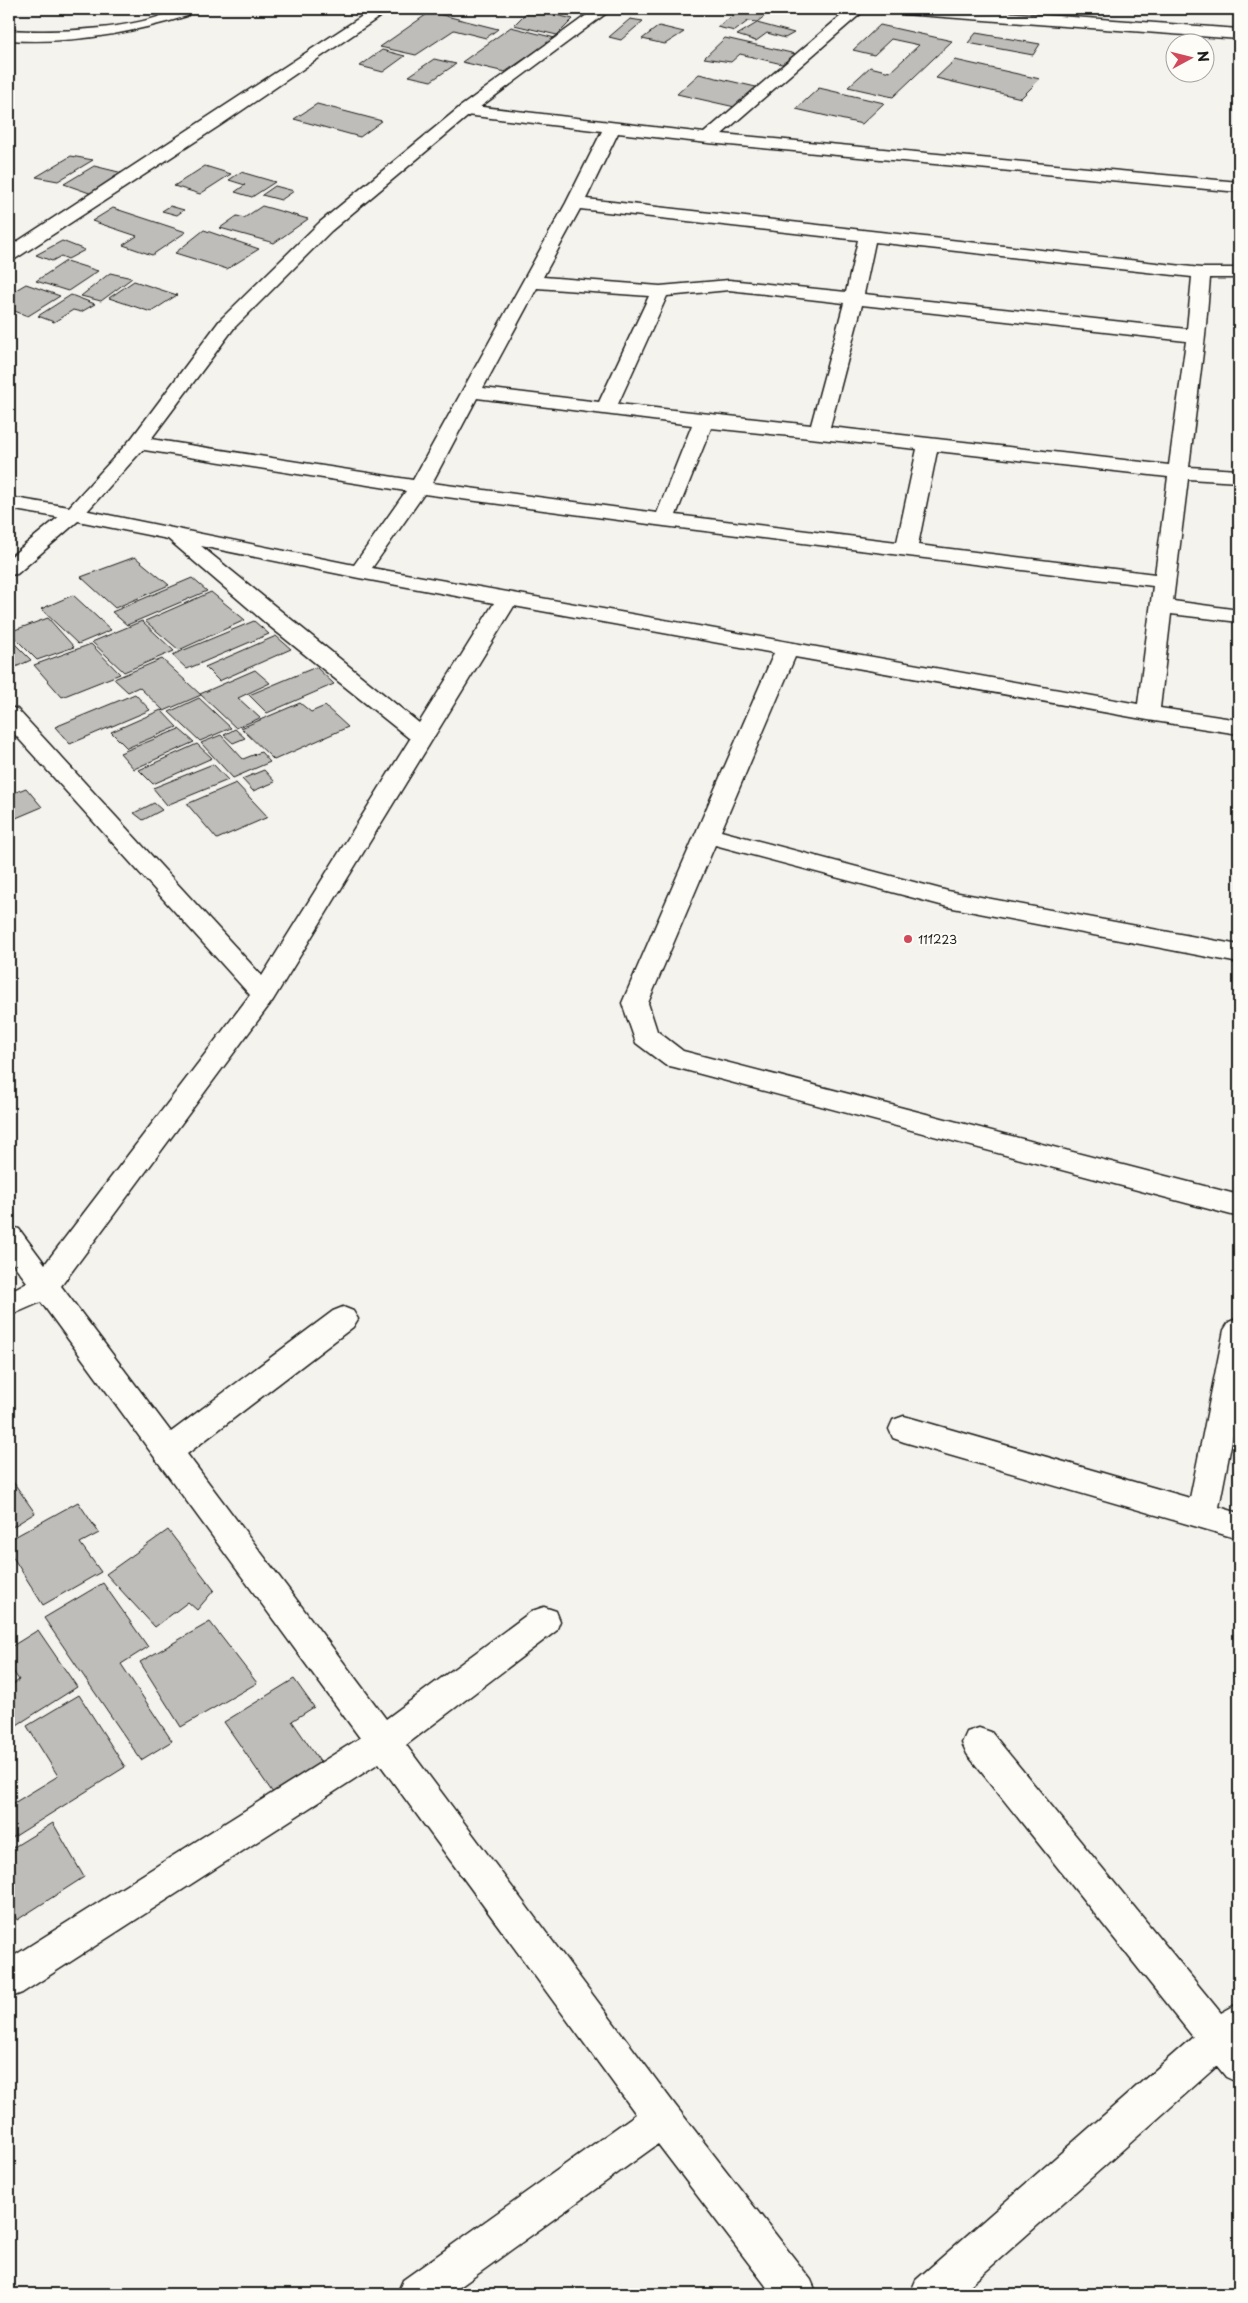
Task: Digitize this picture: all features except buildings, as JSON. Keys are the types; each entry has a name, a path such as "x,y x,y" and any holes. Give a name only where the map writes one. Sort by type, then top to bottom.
{"street":[{"path":"9,35 94,33 142,26 182,13 185,9"},
{"path":"9,254 216,121 383,9"},
{"path":"9,568 74,514 138,443 227,324 325,227 466,110 604,9"},
{"path":"708,138 858,9"},
{"path":"904,9 1239,34"},
{"path":"466,110 708,138 1239,187"},
{"path":"359,572 419,487 575,203 612,128"},
{"path":"575,203 1201,273 1239,273"},
{"path":"819,432 854,299 867,237"},
{"path":"1148,713 1196,336 1201,273"},
{"path":"530,282 660,291 730,285 1196,336"},
{"path":"606,409 660,291"},
{"path":"472,392 704,421 819,432 928,446 1178,472 1239,476"},
{"path":"664,520 704,421"},
{"path":"138,443 419,487 664,520 1164,581"},
{"path":"906,550 928,446"},
{"path":"9,503 74,514 359,572 1148,713 1239,727"},
{"path":"176,536 422,737"},
{"path":"9,1305 45,1286 264,994 508,598"},
{"path":"1161,606 1239,616"},
{"path":"787,649 636,1003 645,1036 674,1058 1239,1206"},
{"path":"9,714 264,994"},
{"path":"707,835 948,899 1239,954"},
{"path":"9,1237 662,2118 797,2294"},
{"path":"168,1451 343,1319"},
{"path":"1202,1515 1239,1330"},
{"path":"904,1429 1239,1526"},
{"path":"9,1980 384,1741 544,1621"},
{"path":"930,2294 1232,2041 980,1743"},
{"path":"417,2294 662,2118"}],"place":[{"name":"111223","path":"908,939"}]}
